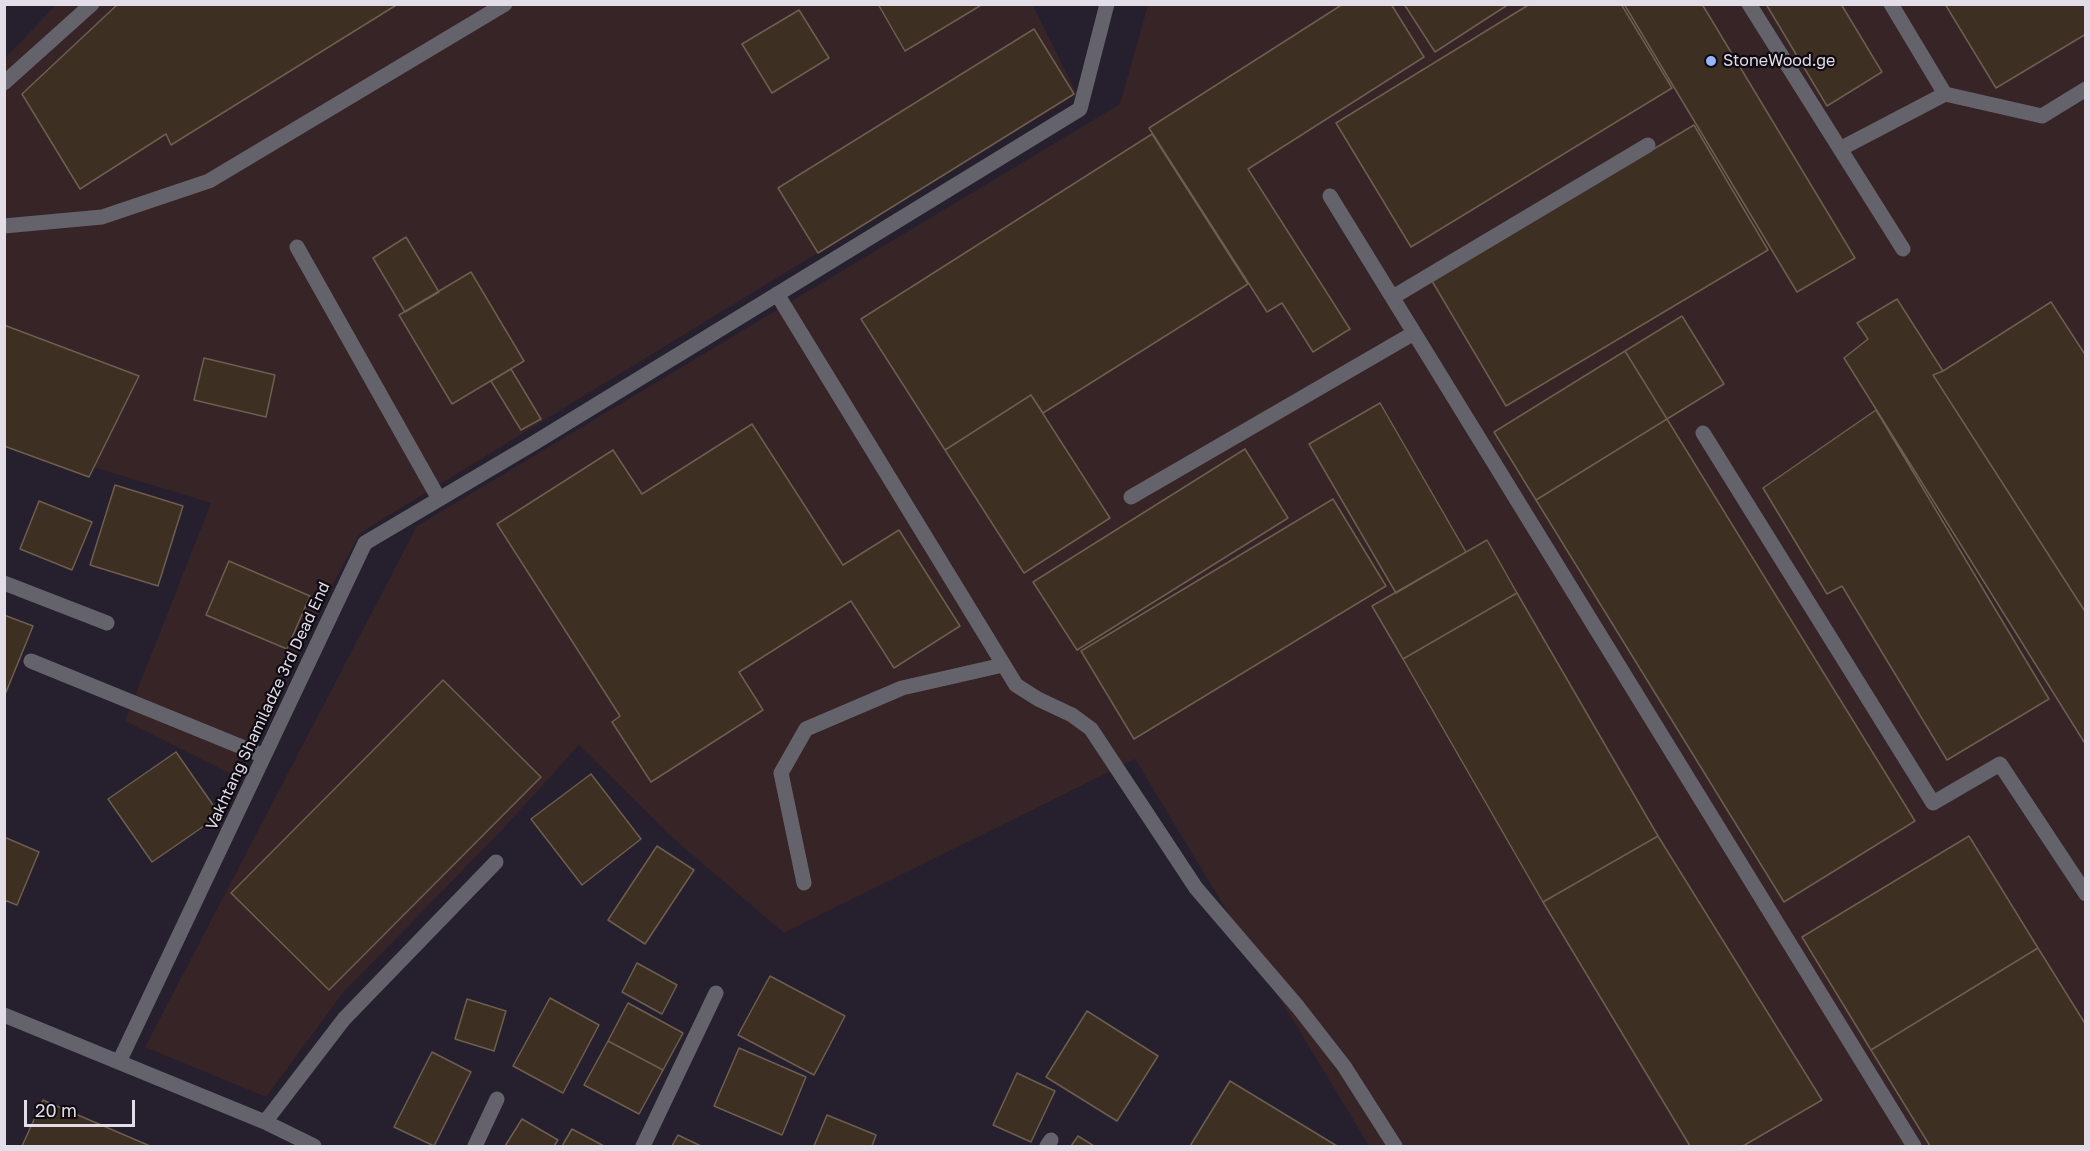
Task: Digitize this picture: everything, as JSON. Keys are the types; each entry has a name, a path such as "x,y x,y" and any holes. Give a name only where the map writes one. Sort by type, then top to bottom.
{"street":[{"path":"4,83 92,4"},
{"path":"4,226 102,217 209,182 505,4"},
{"name":"Vakhtang Shamiladze 3rd Dead End","path":"119,1062 365,543 534,443 1080,109 1107,4"},
{"path":"1749,4 1903,249"},
{"path":"1891,4 1945,94"},
{"path":"1840,149 1945,94 2042,116 2085,88"},
{"path":"1393,297 1648,145"},
{"path":"1330,196 1914,1146"},
{"path":"297,247 439,499"},
{"path":"777,294 1016,685 1038,699 1072,715 1091,729 1196,888 1338,1057 1395,1146"},
{"path":"1131,497 1414,333"},
{"path":"1702,433 1933,803 2000,764 2085,894"},
{"path":"4,583 107,623"},
{"path":"31,661 264,756"},
{"path":"804,883 781,773 806,729 902,688 1002,665"},
{"path":"265,1122 344,1019 496,862"},
{"path":"643,1146 716,993"},
{"path":"4,1015 265,1122 310,1146"},
{"path":"475,1146 497,1099"}],"shaded area":[{"path":"1032,4 1077,94 360,533 233,775 125,721 211,503 5,440 4,59 56,5"},
{"path":"1148,5 2085,5 2085,1146 1369,1146 1135,759 784,933 674,839 579,745 501,831 342,994 266,1097 145,1047 417,526 1120,104"}],"building":[{"path":"118,4 398,4 171,145 166,134 80,189 22,94"},
{"path":"878,4 983,4 905,51"},
{"path":"1343,4 1391,4 1424,57 1248,169 1350,329 1313,352 1282,303 1267,312 1149,128"},
{"path":"1404,4 1509,4 1435,52"},
{"path":"1530,4 1621,4 1672,88 1411,247 1336,123"},
{"path":"1624,4 1702,4 1855,258 1797,292"},
{"path":"1766,4 1841,4 1882,72 1827,106"},
{"path":"1945,4 2086,4 2086,34 1996,88"},
{"path":"799,10 829,58 772,93 742,44"},
{"path":"1034,29 1074,94 818,253 778,188"},
{"path":"1694,125 1768,250 1506,406 1432,281"},
{"path":"1152,134 1248,284 1043,413 1031,395 945,450 861,319"},
{"path":"406,237 439,292 405,312 373,258"},
{"path":"471,272 524,361 452,404 399,315"},
{"path":"1897,299 1943,371 1933,375 2086,613 2086,745 1844,358 1868,339 1857,323"},
{"path":"2051,302 2086,356 2086,613 1933,375 1943,371"},
{"path":"1682,316 1724,384 1667,419 1625,351"},
{"path":"4,325 139,376 89,477 4,446"},
{"path":"1625,351 1667,419 1536,500 1494,432"},
{"path":"204,358 275,375 266,417 194,400"},
{"path":"511,369 541,419 521,430 491,381"},
{"path":"1031,395 1110,518 1024,573 945,450"},
{"path":"1380,403 1466,552 1396,593 1309,444"},
{"path":"1876,410 2049,699 1947,760 1842,586 1827,594 1763,488"},
{"path":"1667,419 1915,821 1784,902 1536,500"},
{"path":"752,424 843,565 899,530 960,626 894,668 851,601 739,672 763,710 651,782 612,722 620,716 497,524 613,450 642,494"},
{"path":"1245,449 1288,518 1077,650 1033,582"},
{"path":"115,485 183,506 158,586 90,565"},
{"path":"1333,499 1386,586 1134,739 1081,651"},
{"path":"39,501 92,522 72,570 20,549"},
{"path":"1487,540 1517,593 1403,659 1372,606"},
{"path":"229,561 310,596 287,649 206,615"},
{"path":"1517,593 1658,836 1543,902 1403,659"},
{"path":"4,615 33,626 4,697"},
{"path":"443,680 541,777 329,990 231,893"},
{"path":"176,752 220,815 152,862 108,799"},
{"path":"591,774 641,839 582,885 531,819"},
{"path":"1658,836 1822,1100 1743,1146 1690,1146 1543,902"},
{"path":"1969,836 2038,948 1871,1050 1802,937"},
{"path":"4,837 39,852 17,905 4,900"},
{"path":"657,846 694,870 645,944 608,920"},
{"path":"2038,948 2086,1025 2086,1146 1930,1146 1871,1050"},
{"path":"637,963 677,985 662,1014 622,992"},
{"path":"770,976 845,1016 814,1075 738,1035"},
{"path":"550,998 599,1025 563,1093 513,1066"},
{"path":"467,999 506,1011 494,1051 455,1039"},
{"path":"628,1003 683,1033 663,1070 608,1041"},
{"path":"1087,1011 1158,1056 1117,1121 1046,1077"},
{"path":"608,1041 663,1070 639,1114 584,1085"},
{"path":"739,1048 806,1077 782,1135 714,1106"},
{"path":"432,1052 471,1072 434,1146 394,1127"},
{"path":"1017,1073 1055,1091 1031,1142 993,1125"},
{"path":"1230,1081 1337,1146 1190,1146"},
{"path":"43,1100 150,1146 22,1146"},
{"path":"827,1115 876,1135 872,1146 814,1146"},
{"path":"522,1119 558,1140 554,1146 505,1146"},
{"path":"572,1129 604,1146 562,1146"},
{"path":"678,1135 701,1146 672,1146"},
{"path":"1078,1136 1094,1146 1071,1146"}],"place":[{"name":"StoneWood.ge","path":"1711,61"}]}
